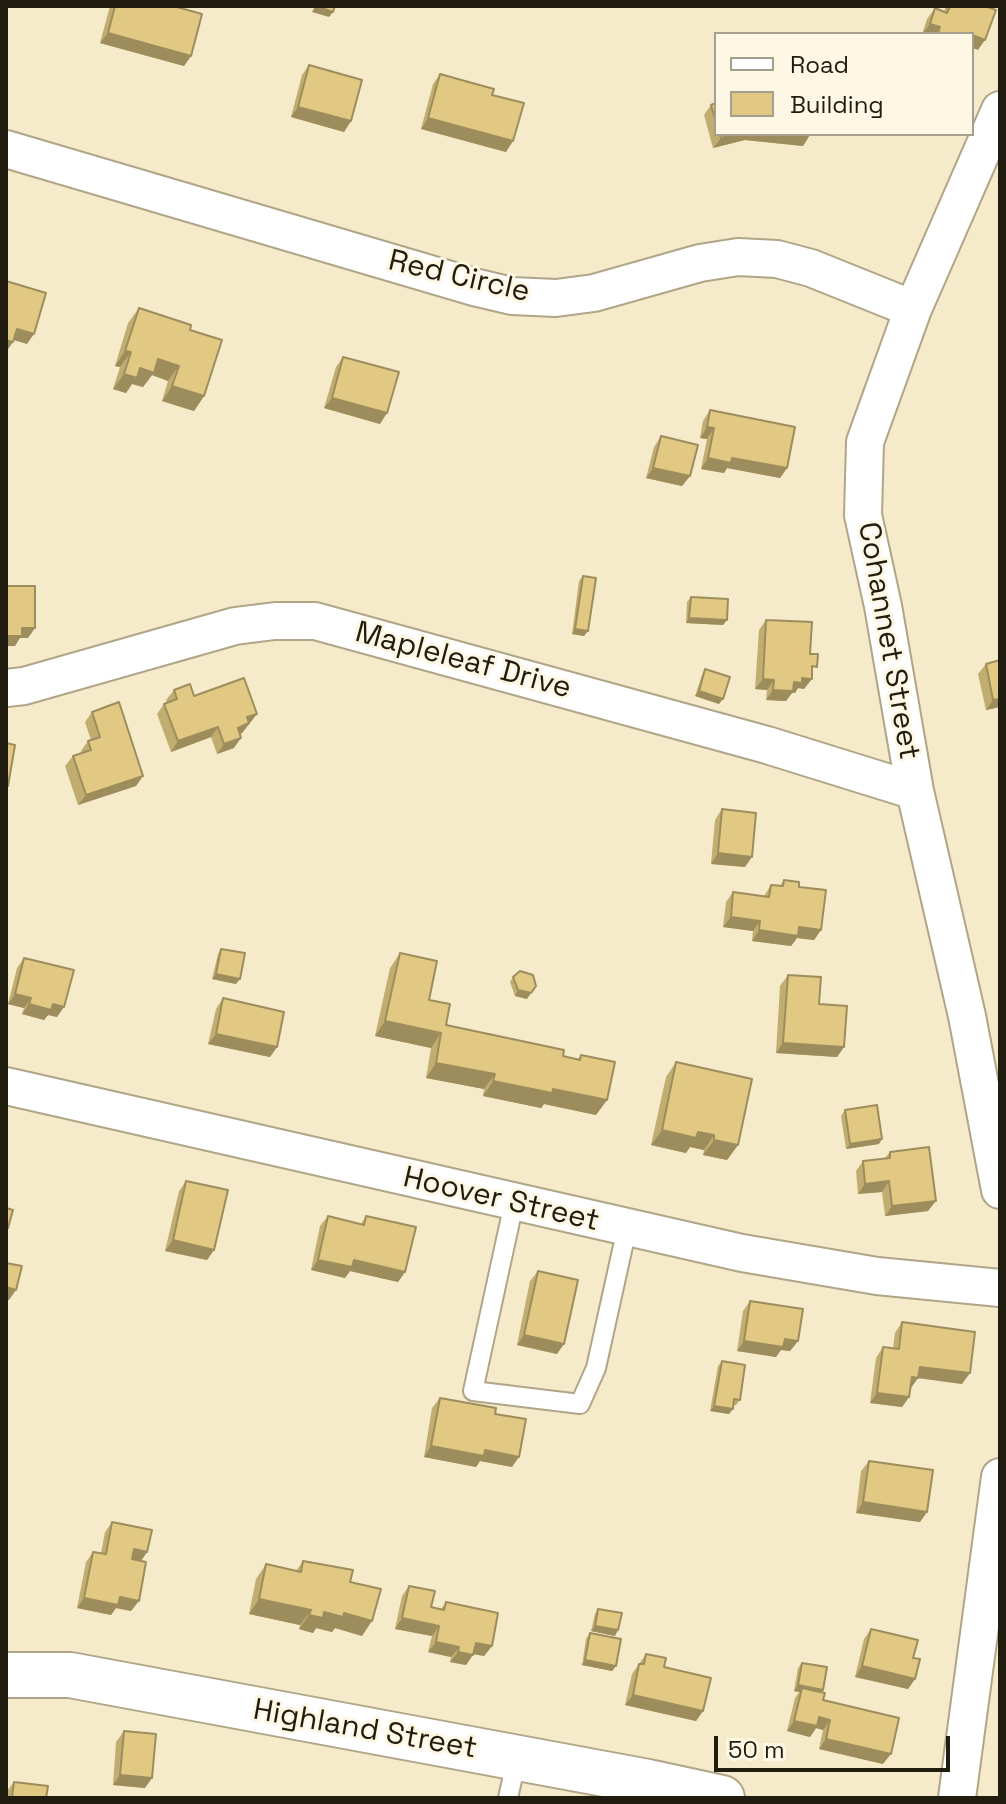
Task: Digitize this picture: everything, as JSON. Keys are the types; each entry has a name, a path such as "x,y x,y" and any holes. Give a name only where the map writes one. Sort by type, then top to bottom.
{"street":[{"name":"Cohannet Street","path":"1000,110 913,309 865,442 863,515 883,606 915,791 967,1016 1000,1190"},
{"name":"Red Circle","path":"6,149 512,296 556,298 594,293 700,263 738,257 777,259 811,268 913,309"},
{"name":"Mapleleaf Drive","path":"6,688 24,686 235,626 275,621 315,621 767,745 915,791"},
{"name":"Hoover Street","path":"6,1086 742,1253 877,1276 1000,1288"},
{"path":"957,1798 1000,1477"},
{"name":"Highland Street","path":"6,1675 70,1675 513,1778 722,1798"}],"lane":[{"path":"514,1203 473,1391 580,1404 596,1368 627,1228"}],"building":[{"path":"115,6 173,6 202,14 191,56 108,33"},
{"path":"316,6 335,6 333,12"},
{"path":"950,6 985,6 996,10 985,40 974,36 974,32 938,32 940,27 930,24 935,8 947,13"},
{"path":"309,65 362,80 351,121 298,107"},
{"path":"440,74 494,89 492,95 524,103 513,141 428,118"},
{"path":"6,281 46,293 34,334 17,329 13,342 6,340"},
{"path":"139,308 191,325 190,330 222,340 204,396 172,386 179,366 158,359 154,373 140,368 137,378 124,374 131,352 125,351"},
{"path":"343,357 399,372 387,413 332,398"},
{"path":"710,410 795,427 787,468 732,458 731,463 708,458 714,428 707,427"},
{"path":"661,436 698,445 690,476 653,468"},
{"path":"583,576 596,578 588,631 575,629"},
{"path":"6,586 35,586 35,628 22,628 22,636 6,636"},
{"path":"691,597 728,599 727,620 689,618"},
{"path":"766,620 812,622 810,654 818,654 817,667 812,666 812,679 802,678 802,683 794,682 793,691 773,690 774,680 763,679"},
{"path":"1000,660 1000,699 993,700 986,664"},
{"path":"705,669 730,677 723,699 699,691"},
{"path":"244,678 257,714 247,717 249,723 238,728 241,738 224,744 218,727 178,741 164,704 177,699 174,690 190,684 194,696"},
{"path":"119,702 143,776 86,795 73,756 91,750 88,741 100,737 92,712"},
{"path":"6,743 15,745 8,786 6,785"},
{"path":"722,809 756,813 752,857 718,853"},
{"path":"784,880 799,882 799,887 826,890 821,930 799,927 798,936 759,930 760,921 731,917 733,892 769,897 771,885 783,886"},
{"path":"221,949 245,953 240,979 216,974"},
{"path":"400,953 437,961 429,1000 450,1004 446,1025 564,1050 563,1056 580,1060 581,1055 615,1062 607,1100 493,1081 495,1074 436,1063 441,1033 385,1021"},
{"path":"24,958 74,970 64,1007 53,1004 51,1010 29,1004 31,998 15,994"},
{"path":"520,971 533,975 536,986 531,993 518,990 513,977"},
{"path":"788,975 821,977 819,1004 847,1006 844,1047 783,1043"},
{"path":"223,998 284,1012 277,1047 216,1034"},
{"path":"676,1062 752,1079 738,1145 714,1140 714,1135 698,1132 696,1138 662,1130"},
{"path":"877,1105 882,1139 850,1144 845,1110"},
{"path":"929,1147 936,1201 892,1206 889,1181 865,1184 863,1161 890,1158 890,1152"},
{"path":"186,1181 228,1190 214,1250 173,1240"},
{"path":"6,1208 13,1210 8,1228 6,1227"},
{"path":"328,1216 364,1225 366,1216 416,1227 405,1272 354,1260 352,1267 318,1260"},
{"path":"6,1263 22,1266 16,1290 6,1287"},
{"path":"538,1271 578,1280 564,1344 524,1335"},
{"path":"750,1301 803,1309 798,1341 785,1339 783,1347 744,1341"},
{"path":"902,1322 975,1332 970,1373 920,1367 918,1378 912,1377 909,1397 877,1393 883,1347 899,1349"},
{"path":"722,1361 745,1365 740,1400 734,1399 733,1409 714,1406"},
{"path":"440,1398 496,1408 495,1414 526,1419 519,1457 485,1450 484,1456 431,1446"},
{"path":"869,1461 933,1470 927,1512 863,1502"},
{"path":"112,1522 152,1530 147,1552 134,1549 132,1559 146,1562 139,1601 120,1597 118,1605 84,1598 93,1552 106,1554"},
{"path":"303,1561 353,1570 350,1582 381,1589 372,1621 344,1613 343,1617 324,1612 323,1618 309,1615 311,1610 259,1599 266,1564 301,1572"},
{"path":"409,1586 435,1591 431,1607 444,1610 446,1602 498,1613 492,1646 476,1643 473,1655 458,1652 459,1647 436,1642 439,1626 402,1618"},
{"path":"598,1609 622,1613 618,1630 595,1626"},
{"path":"871,1629 918,1640 913,1658 920,1659 915,1679 862,1666"},
{"path":"590,1633 621,1639 616,1666 585,1660"},
{"path":"646,1654 666,1658 664,1667 711,1678 703,1711 633,1695 639,1664 644,1664"},
{"path":"802,1663 827,1667 823,1690 798,1685"},
{"path":"802,1688 825,1693 823,1700 899,1718 891,1754 826,1739 830,1720 819,1717 817,1726 794,1721"},
{"path":"124,1731 156,1734 152,1778 120,1775"},
{"path":"14,1782 48,1786 46,1798 12,1798"}]}
